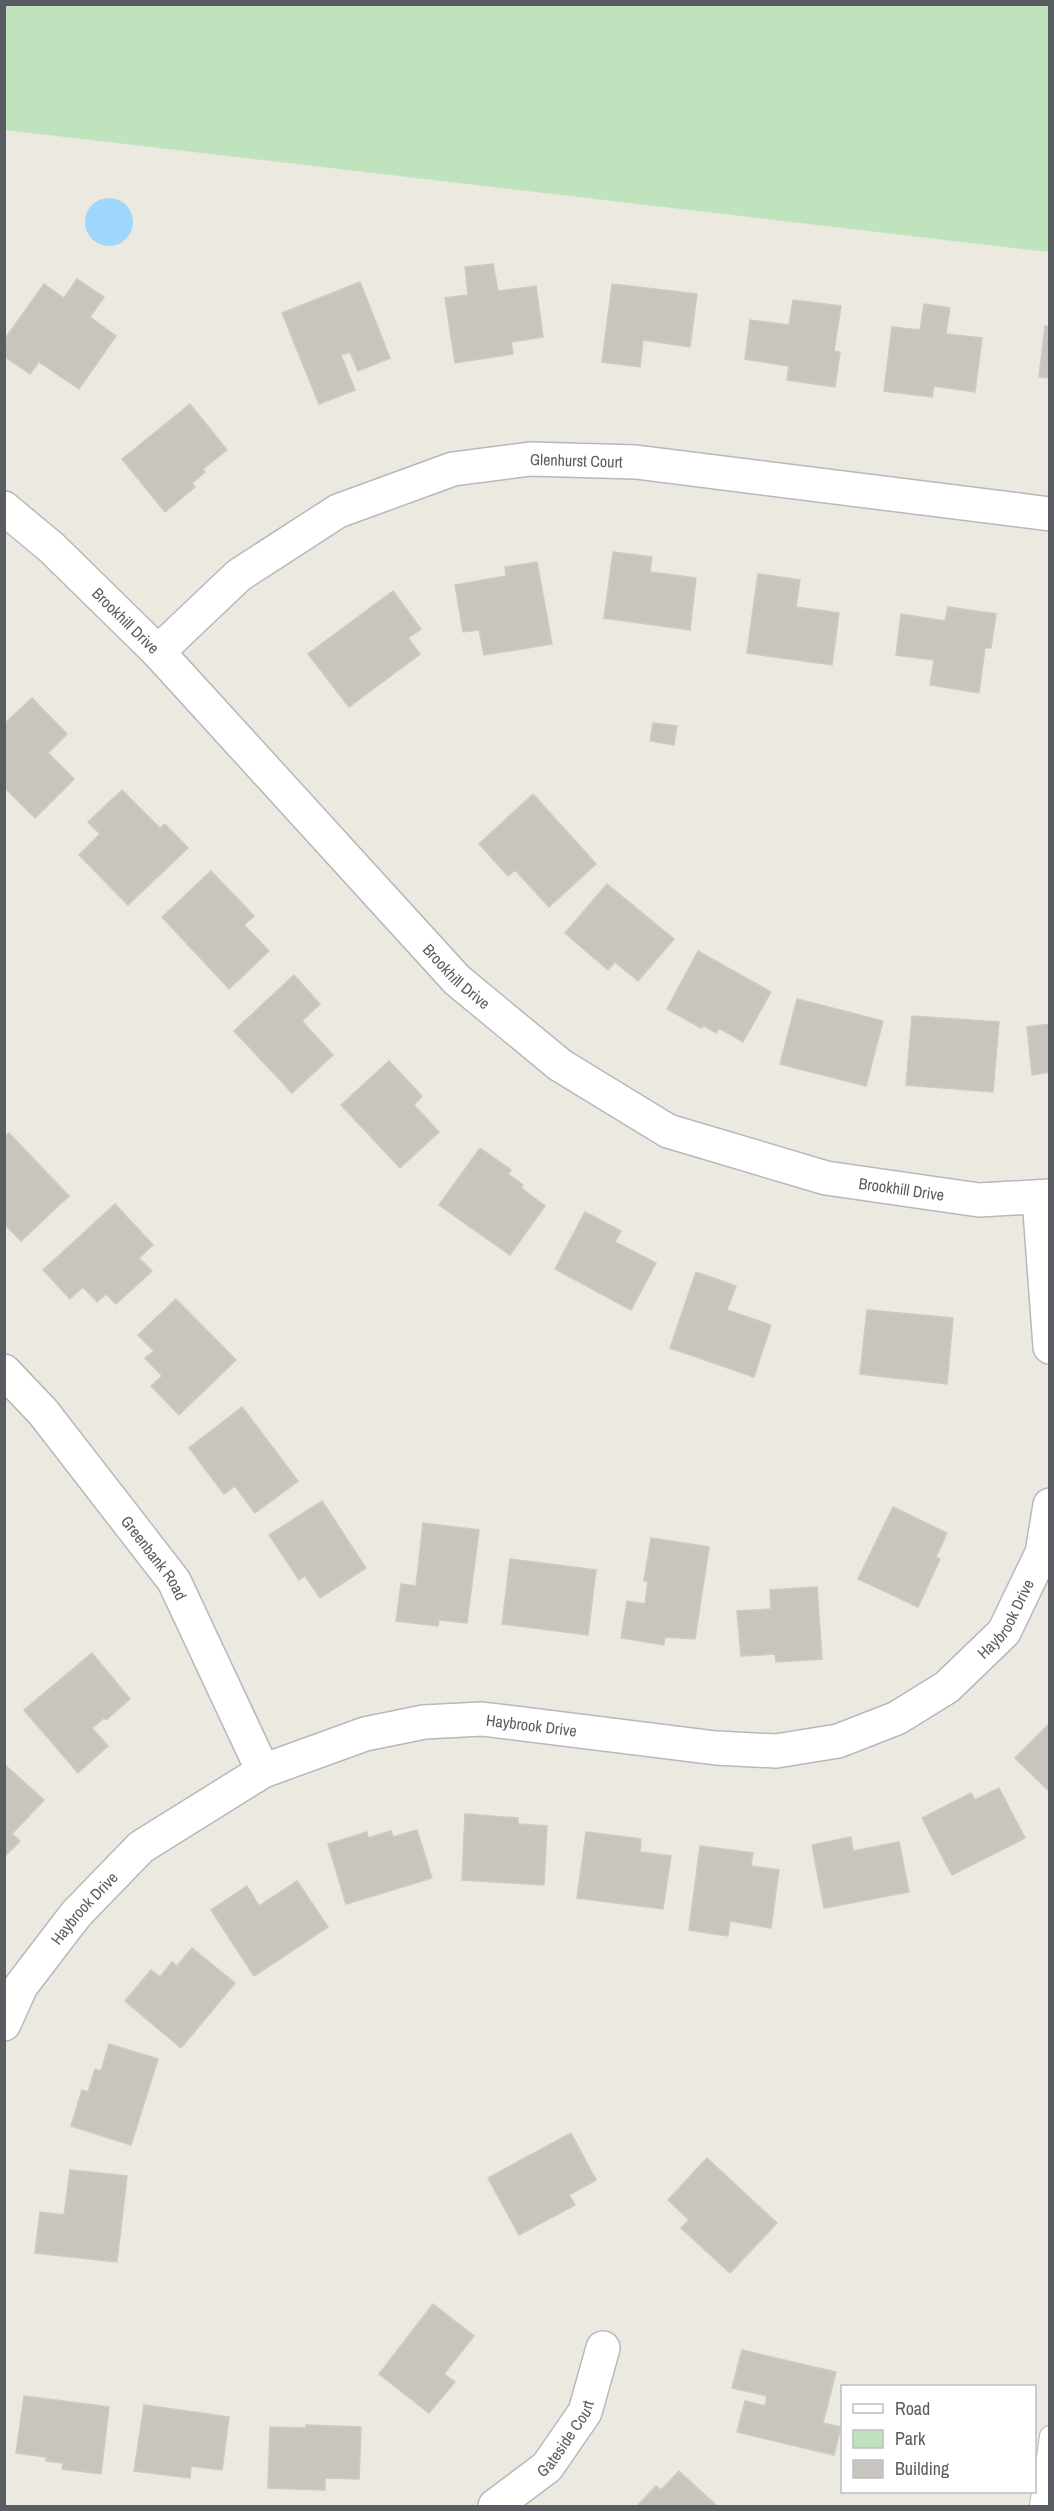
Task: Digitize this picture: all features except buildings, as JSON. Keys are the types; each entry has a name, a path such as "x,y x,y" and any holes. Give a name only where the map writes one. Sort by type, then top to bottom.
{"street":[{"name":"Glenhurst Court","path":"158,652 239,574 338,511 453,469 530,459 636,462 1050,514"},
{"name":"Brookhill Drive","path":"4,508 52,548 158,652 458,980 560,1065 668,1131 826,1178 979,1200 1044,1196"},
{"path":"1044,1196 1050,1347"},
{"name":"Greenbank Road","path":"4,1371 43,1412 174,1581 263,1771"},
{"name":"Haybrook Drive","path":"4,2024 21,1986 77,1912 141,1847 263,1771 365,1734 424,1722 482,1719 734,1749 776,1751 838,1741 897,1718 947,1687 1004,1632 1042,1553 1050,1504"},
{"name":"Gateside Court","path":"495,2506 546,2467 585,2412 603,2348"}],"lane":[{"path":"1040,2506 1050,2436"}],"green space":[{"path":"5,4 1049,5 1049,252 5,130"}],"water":[{"path":"104,198 114,198 126,205 133,217 133,227 126,239 114,246 104,246 89,235 85,227 85,217 96,202"}]}
